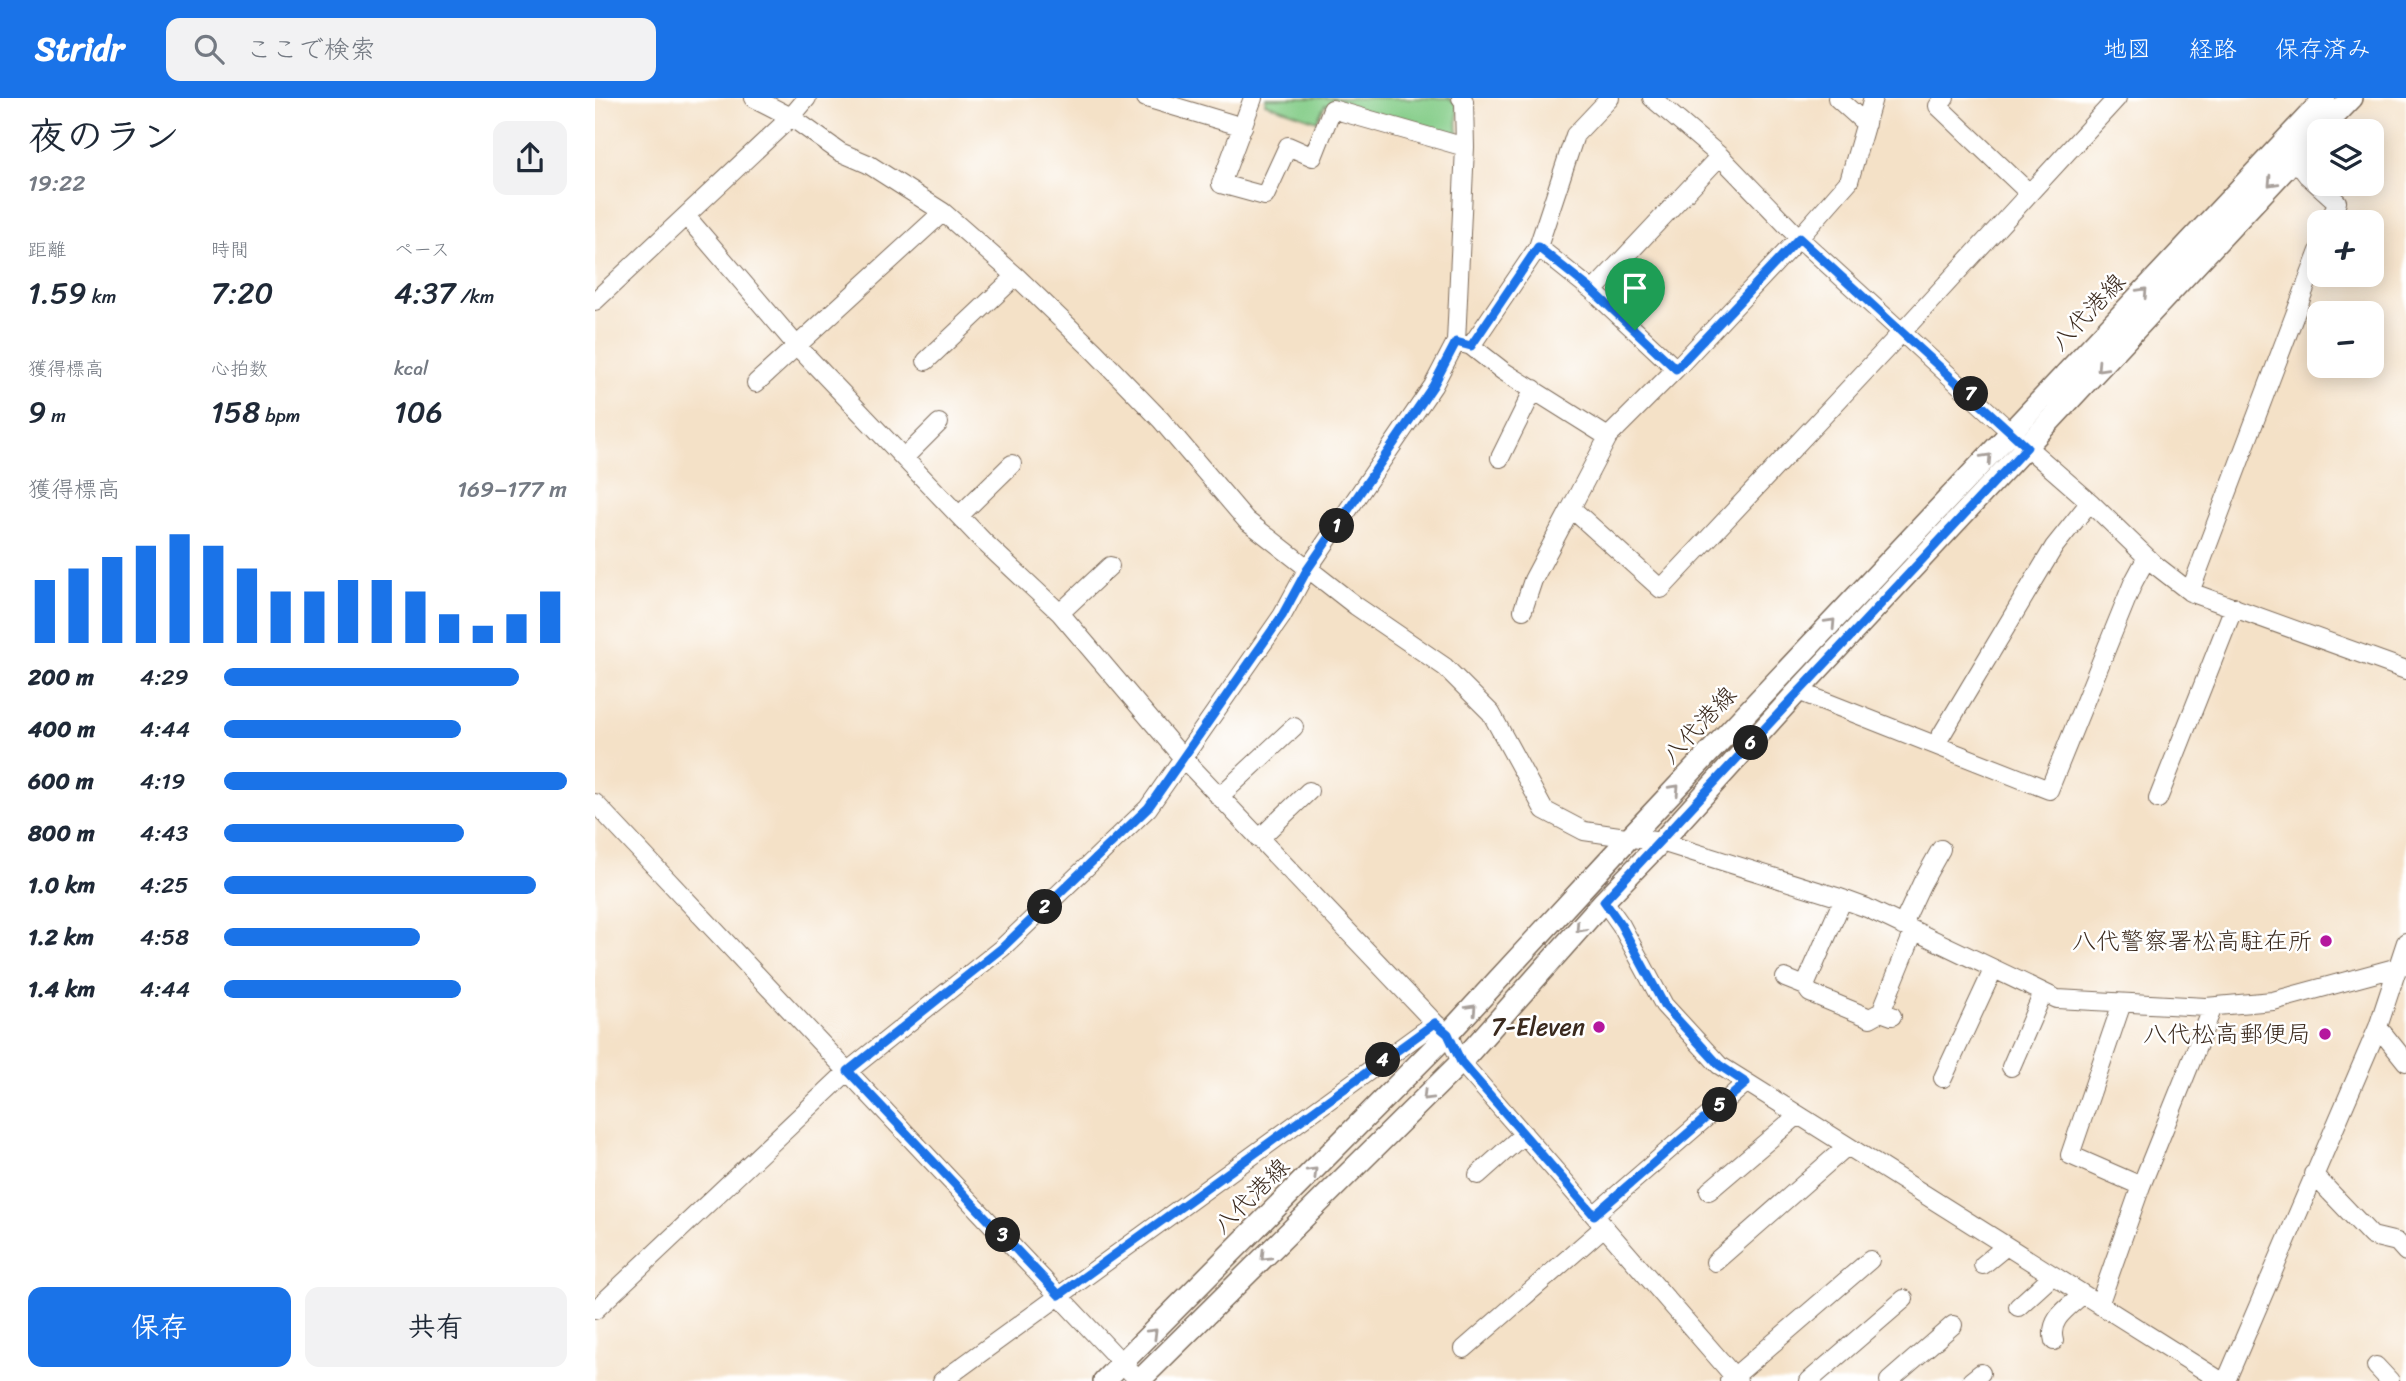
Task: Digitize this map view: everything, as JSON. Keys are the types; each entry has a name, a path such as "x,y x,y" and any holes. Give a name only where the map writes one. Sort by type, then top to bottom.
{"main road":[{"name":"八代港線","path":"1139,1381 1461,1062 1604,901 1798,691 2325,98"},
{"name":"八代港線","path":"2332,119 2352,98"},
{"name":"八代港線","path":"1104,1381 1442,1029 2307,144"}],"street":[{"path":"754,98 791,117 840,152 868,164 943,212 1016,276 1161,420 1246,520 1307,570 1445,667 1491,713 1544,810 1584,831 1661,842 1843,899 2057,999 2213,1007 2273,1001 2402,966"},
{"path":"595,301 791,117 807,98"},
{"path":"1146,98 1243,127"},
{"path":"1253,98 1221,184 1265,196 1288,146 1313,157 1332,110 1465,147"},
{"path":"1461,98 1464,101 1465,147 1464,344"},
{"path":"595,1310 848,1071 1002,948 1148,808 1282,616 1307,570 1433,386 1538,247 1575,135 1610,98"},
{"path":"1652,98 1720,156 1799,238 2147,556 2190,592 2406,670"},
{"path":"1837,98 1866,124"},
{"path":"1523,610 1532,580 1608,437 1676,369 1849,181 1873,98"},
{"path":"1945,98 1938,106 2028,192"},
{"path":"1571,508 1661,589 2117,98"},
{"path":"1593,291 1720,156"},
{"path":"2294,158 2337,202 2334,210"},
{"path":"756,383 943,212"},
{"path":"686,216 797,346 959,516 1060,613 1182,757 1442,1029 1461,1062 1733,1379 1870,1259"},
{"path":"1538,247 1593,291 1676,369"},
{"path":"926,361 1016,276"},
{"path":"2190,592 2307,283"},
{"path":"1464,344 1608,437"},
{"path":"1500,458 1534,389"},
{"path":"904,458 939,423"},
{"path":"959,516 1012,464"},
{"path":"1936,744 2054,547 2090,502"},
{"path":"1798,691 2049,790 2133,583 2147,556"},
{"path":"1060,613 1110,566"},
{"path":"2158,799 2234,607"},
{"path":"1220,797 1294,727"},
{"path":"1259,839 1309,791"},
{"path":"595,803 1139,1381"},
{"path":"1785,978 1805,986 1810,993 1870,1018 1886,1014 1908,929 1941,849"},
{"path":"1805,986 1843,899"},
{"path":"1604,901 1621,925 1664,1005 1719,1065 2005,1247 2223,1381 2378,1027 2402,966 2406,942"},
{"path":"1943,1078 1993,970"},
{"path":"2011,1067 2043,993"},
{"path":"2122,1003 2070,1155 2141,1186"},
{"path":"2099,1305 2141,1186 2213,1007"},
{"path":"2378,1027 2406,1062"},
{"path":"942,1381 1059,1295 1442,1029"},
{"path":"1464,1349 1746,1083"},
{"path":"1709,1191 1797,1116"},
{"path":"1478,1175 1524,1134"},
{"path":"1715,1262 1846,1147"},
{"path":"2313,1174 2372,1236 2397,1242 2406,1252"},
{"path":"1983,1265 2005,1247"},
{"path":"2018,1307 2052,1276"},
{"path":"2054,1340 2051,1331 2054,1322 2082,1294"},
{"path":"1809,1381 1903,1298"},
{"path":"1889,1381 1953,1325"},
{"path":"2376,1366 2390,1381"}],"green space":[{"path":"1266,98 1449,98 1457,104 1458,141 1325,105 1317,121 1265,103"}],"place":[{"name":"八代警察署松高駐在所","path":"2326,941"},
{"name":"7-Eleven","path":"1599,1027"},
{"name":"八代松高郵便局","path":"2325,1034"}],"route":[{"path":"1799,238 2027,447 1604,901 1621,925 1664,1005 1719,1065 1746,1083 1594,1215 1461,1062 1448,1034 1435,1023 1059,1295 848,1071 1002,948 1148,808 1282,616 1307,570 1433,386 1456,342 1471,346 1538,247 1593,291 1635,330 1676,369 1799,238"}]}
